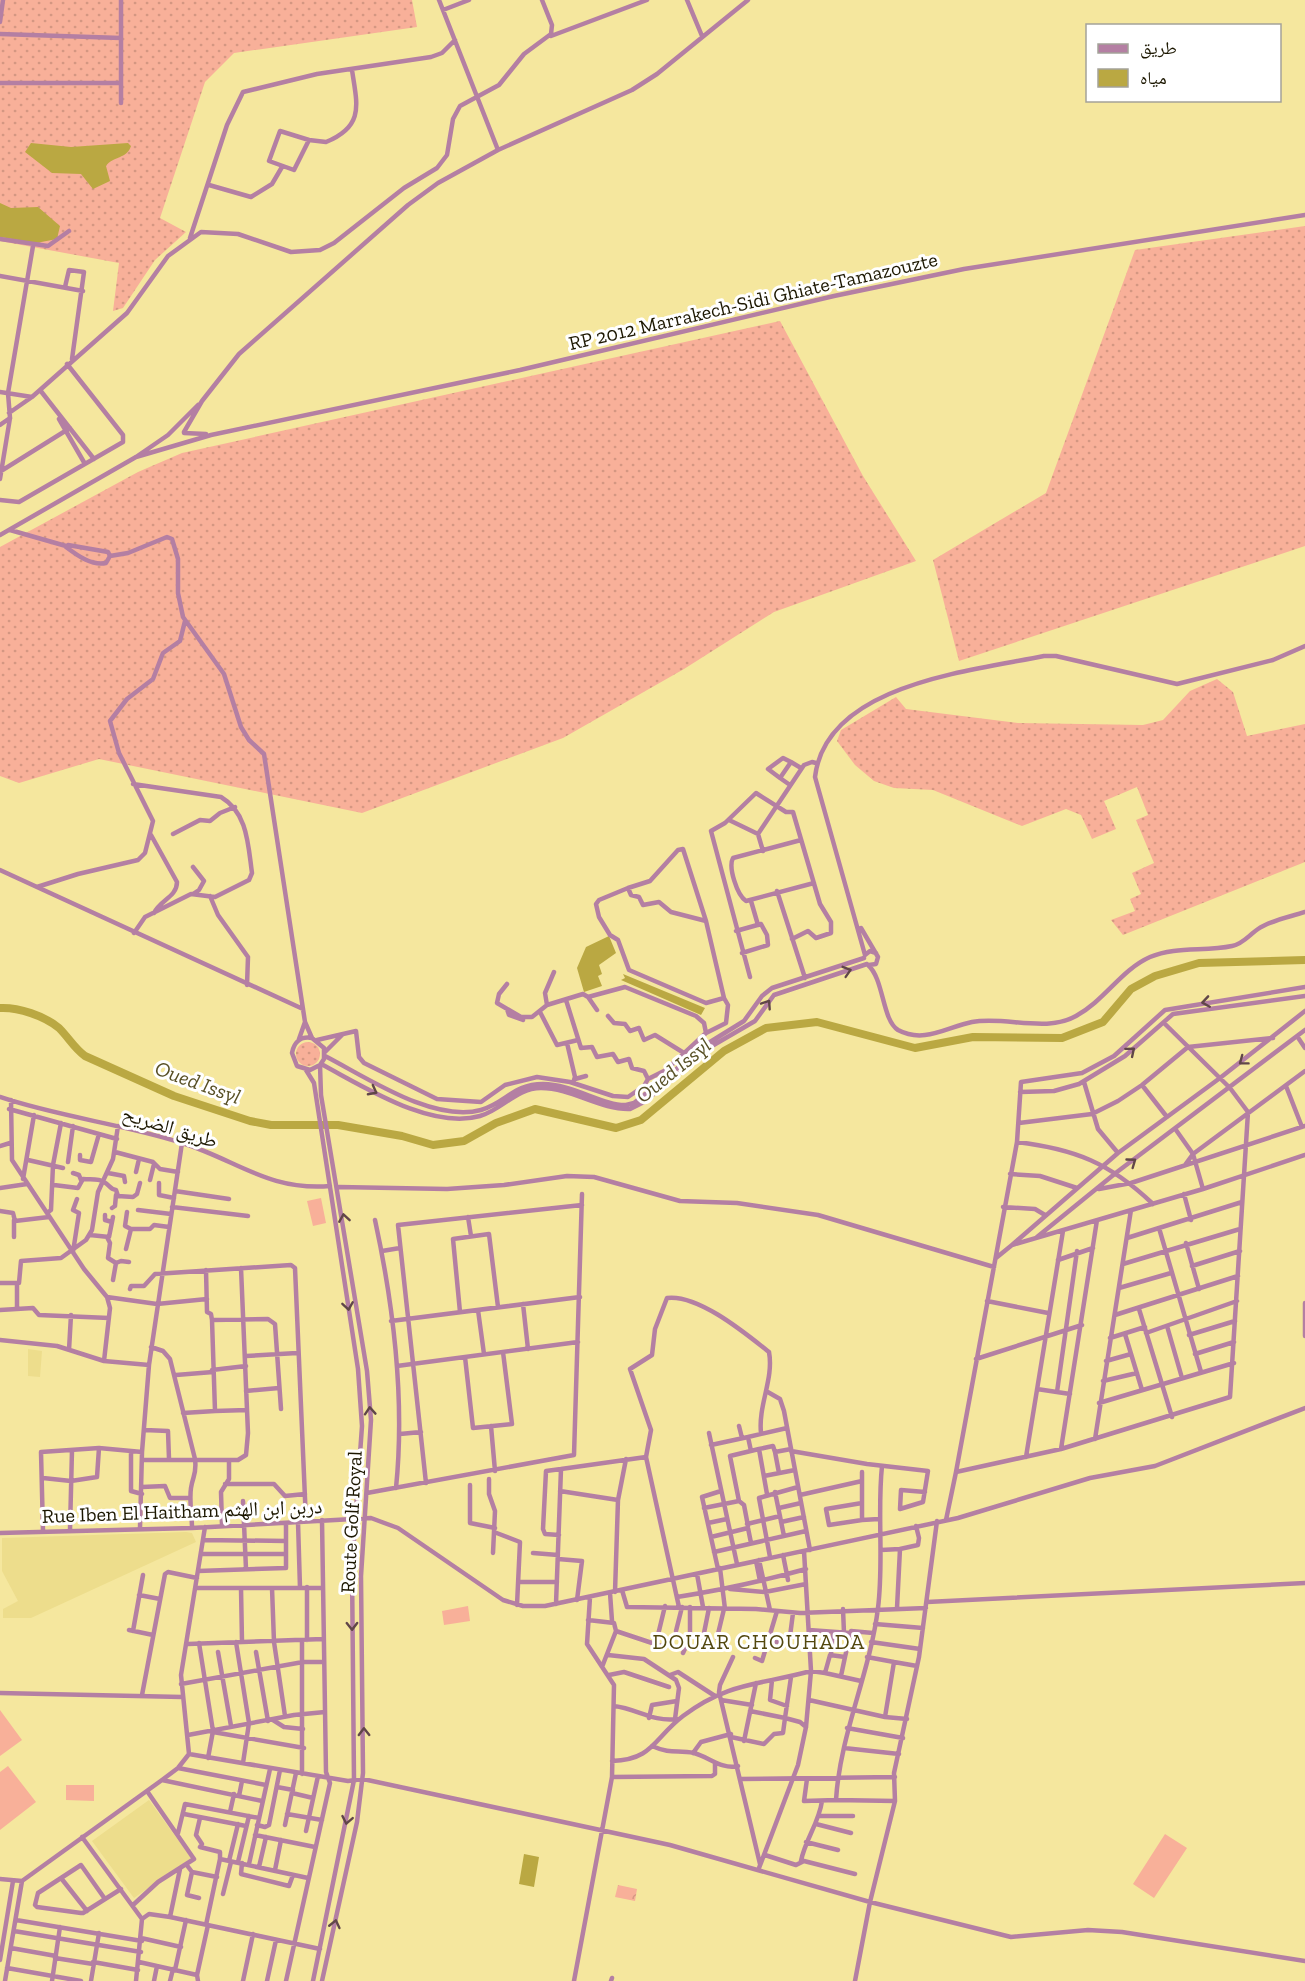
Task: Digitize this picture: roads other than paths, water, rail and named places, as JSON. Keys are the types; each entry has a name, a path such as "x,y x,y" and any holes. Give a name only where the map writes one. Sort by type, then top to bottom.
{"street":[{"path":"0,22 3,0"},
{"path":"121,0 121,103"},
{"path":"439,0 498,150"},
{"path":"443,10 469,0"},
{"path":"542,0 552,25 549,37"},
{"path":"0,425 72,359 127,313 165,259 190,238 201,232 234,233 291,252 326,248 404,188 437,168 447,155 456,111 478,95 500,85 524,54 549,37 647,0"},
{"path":"687,0 702,36"},
{"path":"0,535 136,457 168,435 202,401 239,354 408,205 438,183 498,150 632,90 657,74 748,0"},
{"path":"0,34 121,38"},
{"path":"190,238 227,125 243,93 254,88 317,74 431,57 442,53 455,40"},
{"path":"309,140 294,170 269,160 280,131 309,140 327,142 354,122 357,107 352,70"},
{"path":"0,83 121,83"},
{"path":"209,185 251,197 272,184 282,167"},
{"name":"RP 2012 Marrakech-Sidi Ghiate-Tamazouzte","path":"136,457 173,444 211,435 520,370 834,296 964,269 1305,215"},
{"path":"195,224 201,232"},
{"path":"0,239 33,246 54,244 69,231"},
{"path":"0,479 9,416 8,393 33,246"},
{"path":"65,287 68,271 82,272 83,291 72,359"},
{"path":"0,276 83,291"},
{"path":"0,500 19,502 123,442 124,438 67,364"},
{"path":"40,390 68,430 94,459"},
{"path":"0,392 32,397"},
{"path":"181,443 184,432 202,401"},
{"name":"RP 2012 Marrakech-Sidi Ghiate-Tamazouzte","path":"174,428 184,432 211,435"},
{"path":"68,430 85,464"},
{"path":"1,471 68,430"},
{"path":"168,435 173,444"},
{"path":"10,530 66,546 108,552 110,556"},
{"path":"66,546 82,558 104,564 110,556 128,553 170,537 178,559 179,595 185,621 224,674 241,727 266,759 305,1022 325,1054 412,1100 437,1109 475,1112 486,1109 519,1088 544,1084 581,1091 622,1105 629,1104 710,1041 744,1021 769,989 865,957 870,951 876,953"},
{"path":"82,558 86,549"},
{"path":"37,887 78,874 134,862 145,854 153,821 114,741 111,717 127,699 153,679 163,653 180,641 185,621"},
{"path":"875,971 865,957 858,923 817,789 816,763 829,739 857,711 906,686 1056,656 1177,684 1273,660 1305,646"},
{"path":"790,785 768,769 783,758 801,768"},
{"path":"780,778 790,762"},
{"path":"758,834 801,768 807,762 816,763"},
{"path":"133,784 221,797 235,807 241,815 251,877 215,897 191,894"},
{"path":"750,977 711,831 729,820 756,793 786,812 794,812 820,904 831,922 832,932 816,938 808,931 792,939"},
{"path":"173,834 200,820 210,821 220,813 235,807"},
{"path":"729,820 758,834 764,851"},
{"path":"151,835 177,882 174,894 159,903 154,913"},
{"path":"721,864 801,840"},
{"path":"299,1040 356,1031 359,1057 364,1064 437,1099 481,1102 505,1085 525,1078 548,1077 574,1081 625,1098 644,1086 648,1079 666,1070 706,1033 726,1023 728,1005 724,998 706,921 683,849 678,850 650,881 599,900 596,904 599,917 610,935 618,940 629,970 706,1003 724,998"},
{"path":"732,860 741,897 745,901"},
{"path":"134,933 142,919 199,890 204,880 194,867"},
{"path":"0,870 303,1009"},
{"path":"730,905 814,883"},
{"path":"628,888 631,895 639,897 643,905 659,902 671,912 706,921"},
{"path":"777,891 807,983"},
{"path":"210,897 218,915 248,957 247,985"},
{"path":"751,901 758,925"},
{"path":"858,923 876,953 875,971 891,1023 898,1030 914,1036 925,1036 984,1021 1055,1023 1067,1020 1096,1003 1128,970 1152,956 1166,951 1232,946 1268,924 1305,912"},
{"path":"736,931 763,925 768,945 742,953"},
{"path":"305,1022 299,1040 293,1048 292,1057 297,1066 306,1070 321,1065 408,1109 434,1115 476,1117 495,1110 524,1091 545,1088 579,1095 621,1109 634,1108 717,1042 749,1025 774,995 876,963"},
{"path":"547,1005 544,993 554,972"},
{"path":"507,984 497,999 497,1003 526,1018 540,1012 547,1005 583,994 597,1010"},
{"path":"588,997 625,987 696,1016 704,1023 706,1033"},
{"path":"946,1520 1017,1142 1021,1082 1082,1073 1114,1056 1165,1010 1305,987"},
{"path":"1020,1092 1054,1091 1084,1082 1125,1056 1173,1014 1305,996"},
{"path":"566,1000 581,1048 592,1047 597,1057 613,1054 618,1062 629,1059 632,1068 644,1071 648,1079"},
{"path":"996,1259 1118,1153 1273,1038 1305,1011"},
{"path":"540,1012 557,1045 578,1040"},
{"path":"608,1016 614,1023 625,1024 630,1031 639,1029 644,1040 655,1035 684,1053"},
{"path":"956,1472 1061,1449 1172,1417 1230,1397 1234,1363 1248,1112 1230,1088 1164,1023"},
{"path":"1037,1238 1117,1172 1176,1130 1305,1030"},
{"path":"321,1065 325,1054 342,1035"},
{"path":"1297,1036 1305,1048"},
{"path":"1019,1123 1092,1114 1142,1085 1188,1047 1273,1038"},
{"path":"567,1043 574,1081"},
{"name":"Route Golf Royal","path":"321,1065 328,1137 339,1187 368,1371 371,1420 361,1576 363,1779 357,1822 322,1981"},
{"name":"Route Golf Royal","path":"306,1070 313,1080 330,1186 361,1392 362,1440 352,1567 354,1780 313,1981"},
{"path":"1184,1166 1193,1154 1305,1071"},
{"path":"355,1082 360,1073"},
{"path":"574,1081 586,1076"},
{"path":"1084,1082 1098,1129 1118,1153"},
{"path":"1142,1085 1167,1117"},
{"path":"1096,1190 1131,1183 1196,1164 1245,1145 1303,1127 1286,1086"},
{"path":"396,1103 401,1094"},
{"name":"طريق الضريح","path":"0,1096 182,1143 278,1183 312,1187 330,1186"},
{"path":"11,1100 9,1109 12,1160 73,1252 107,1297 109,1318 104,1361"},
{"path":"408,1109 412,1100"},
{"path":"9,1109 117,1139"},
{"path":"24,1179 34,1115"},
{"path":"14,1220 23,1221 48,1215 51,1210 54,1185 53,1165 61,1123"},
{"path":"68,1162 73,1126"},
{"path":"17,1310 17,1284 21,1261 58,1259 73,1252 90,1235 98,1192 115,1152 118,1126"},
{"path":"1176,1130 1193,1154 1203,1189"},
{"path":"80,1160 92,1162 99,1134"},
{"path":"1017,1142 1057,1148 1117,1172 1153,1204"},
{"path":"0,1146 10,1143"},
{"path":"140,1528 142,1452 149,1365 182,1143"},
{"path":"115,1152 154,1164 158,1168 178,1172"},
{"path":"1012,1245 1203,1189 1305,1155"},
{"path":"136,1172 139,1159"},
{"path":"28,1160 63,1168"},
{"path":"150,1180 154,1164"},
{"path":"54,1185 78,1188 81,1180 79,1175 73,1173"},
{"path":"108,1173 124,1176 125,1182"},
{"path":"1010,1174 1040,1176 1077,1188"},
{"path":"339,1187 447,1189 504,1185 567,1176 594,1177 680,1202 736,1203 818,1215 994,1268"},
{"path":"81,1180 103,1181 116,1191 115,1206 112,1208"},
{"path":"116,1195 133,1196 137,1194 140,1183"},
{"path":"159,1183 159,1195 174,1198"},
{"path":"0,1188 27,1184"},
{"path":"175,1191 228,1199"},
{"path":"367,1493 574,1455 582,1194"},
{"path":"1184,1194 1191,1220"},
{"path":"73,1252 79,1213 73,1210 77,1199"},
{"path":"1127,1238 1191,1220 1242,1202"},
{"path":"426,1483 398,1225 582,1205"},
{"path":"172,1207 248,1216"},
{"path":"1003,1207 1035,1209 1045,1215"},
{"path":"138,1210 171,1214"},
{"path":"1095,1439 1131,1210"},
{"path":"0,1211 13,1213 14,1237"},
{"path":"126,1212 125,1226 131,1229 150,1229 154,1225 169,1227"},
{"path":"105,1215 105,1220 113,1220 107,1237"},
{"path":"468,1217 471,1236"},
{"path":"1061,1449 1097,1220"},
{"path":"23,1221 23,1229"},
{"path":"375,1221 382,1251 401,1406 396,1488"},
{"path":"1159,1228 1201,1372"},
{"path":"126,1249 131,1229"},
{"path":"1123,1264 1240,1229"},
{"path":"1026,1457 1063,1231"},
{"path":"460,1312 453,1239 471,1236 489,1234 498,1307"},
{"path":"90,1235 107,1237"},
{"path":"107,1237 110,1243 108,1258 116,1263"},
{"path":"1186,1244 1199,1289"},
{"path":"382,1251 400,1248"},
{"path":"1058,1260 1077,1251 1092,1248"},
{"path":"1057,1392 1077,1251"},
{"path":"1192,1266 1240,1251"},
{"path":"116,1263 129,1262"},
{"path":"113,1280 116,1263"},
{"path":"130,1289 131,1286 144,1286 155,1274 291,1265 295,1268 306,1521"},
{"path":"143,1460 229,1460 242,1458 247,1451 246,1356 241,1268"},
{"path":"206,1270 207,1312 211,1314 212,1320 215,1411"},
{"path":"1119,1288 1171,1273"},
{"path":"1115,1315 1238,1276"},
{"path":"0,1283 17,1284"},
{"path":"107,1297 157,1304 207,1299"},
{"path":"391,1321 579,1297"},
{"path":"676,1631 680,1607 646,1457 651,1430 630,1369 652,1353 655,1329 668,1297 684,1299 706,1309 732,1324 769,1352 766,1391 760,1418 761,1432"},
{"path":"987,1301 1048,1313"},
{"path":"1110,1338 1167,1326 1237,1301"},
{"path":"1305,1303 1305,1336"},
{"path":"523,1304 528,1349"},
{"path":"0,1310 33,1308 39,1315 109,1318"},
{"path":"1139,1309 1172,1417"},
{"path":"478,1310 484,1354"},
{"path":"69,1350 71,1315"},
{"path":"212,1320 268,1319 274,1322 277,1330 281,1408"},
{"path":"1190,1335 1235,1321"},
{"path":"976,1359 1082,1325"},
{"path":"1167,1326 1182,1378"},
{"path":"1125,1334 1142,1390"},
{"path":"0,1340 57,1346 104,1361 149,1365"},
{"path":"397,1366 578,1342"},
{"path":"1195,1354 1234,1342"},
{"path":"152,1347 168,1356 176,1375 195,1459 196,1474 191,1486 190,1498 192,1528"},
{"path":"465,1357 473,1428 512,1424 503,1352"},
{"path":"246,1356 297,1353"},
{"path":"1106,1361 1131,1354"},
{"path":"1100,1403 1234,1363"},
{"path":"176,1375 246,1366"},
{"path":"1103,1381 1137,1372"},
{"path":"246,1391 279,1388"},
{"path":"1037,1389 1070,1394"},
{"path":"760,1866 793,1779 806,1727 812,1671 808,1630 807,1550 804,1517 780,1399 766,1391"},
{"path":"365,1518 381,1520 398,1528 496,1596 517,1605 556,1604 946,1520 1090,1478 1155,1466 1305,1408"},
{"path":"183,1413 247,1410"},
{"path":"491,1426 495,1471"},
{"path":"739,1426 742,1438"},
{"path":"711,1445 787,1428"},
{"path":"145,1430 168,1431 169,1459"},
{"path":"400,1434 421,1432"},
{"path":"709,1433 737,1564"},
{"path":"748,1437 751,1451"},
{"path":"751,1543 744,1505 739,1501 729,1457 772,1446 779,1473"},
{"path":"43,1531 41,1452 99,1448 142,1452"},
{"path":"43,1478 71,1480 97,1477 99,1448"},
{"path":"759,1449 767,1494"},
{"path":"70,1530 72,1450"},
{"path":"775,1452 791,1450 882,1466 928,1471 925,1492 923,1502 900,1509 901,1490 925,1492"},
{"path":"131,1452 131,1491 165,1486 170,1498 190,1498"},
{"path":"559,1535 545,1534 543,1529 546,1471 646,1457"},
{"path":"222,1525 221,1492 230,1475 229,1460"},
{"path":"602,1667 616,1631 612,1621 618,1500 626,1460"},
{"path":"836,1800 837,1779 848,1728 878,1609 882,1466"},
{"path":"556,1604 561,1469"},
{"path":"764,1476 795,1470"},
{"path":"862,1472 862,1520"},
{"path":"489,1479 495,1530 494,1553"},
{"path":"800,1495 862,1481"},
{"path":"225,1484 274,1484 285,1496 305,1494"},
{"path":"470,1485 470,1522 495,1530 520,1542 517,1605"},
{"path":"770,1557 759,1498 798,1486"},
{"path":"561,1491 618,1500"},
{"path":"717,1638 727,1590 714,1552 702,1497 721,1491"},
{"path":"775,1492 784,1536"},
{"path":"243,1501 246,1569"},
{"path":"704,1508 739,1501"},
{"path":"779,1508 801,1503"},
{"path":"862,1503 825,1509 829,1525 879,1519"},
{"path":"711,1537 763,1520 804,1517"},
{"name":"Rue Iben El Haitham دربن ابن الهثم","path":"0,1533 192,1528 365,1518"},
{"path":"708,1523 728,1519"},
{"path":"286,1981 330,1783 325,1712 322,1520"},
{"path":"855,1981 870,1902 895,1801 895,1777 920,1648 937,1521"},
{"path":"198,1571 286,1568 286,1522"},
{"path":"298,1522 300,1588"},
{"path":"881,1550 918,1545 916,1526"},
{"path":"0,1879 22,1881 178,1768 189,1754 181,1684 205,1527"},
{"path":"714,1552 806,1531"},
{"path":"203,1540 286,1541"},
{"path":"897,1608 900,1549"},
{"path":"533,1553 582,1561 577,1600"},
{"path":"201,1554 286,1554"},
{"path":"783,1555 788,1577"},
{"path":"758,1560 770,1610"},
{"path":"727,1590 744,1583 788,1577 806,1569"},
{"path":"142,1695 167,1572 197,1578"},
{"path":"697,1574 706,1608 704,1633"},
{"path":"143,1575 131,1631 153,1635"},
{"path":"519,1582 557,1582"},
{"path":"622,1590 627,1607 665,1606 793,1613 1305,1583"},
{"path":"677,1597 727,1590 765,1593 806,1584"},
{"path":"302,1774 303,1662 307,1587"},
{"path":"195,1588 322,1588"},
{"path":"242,1588 240,1673 249,1723 243,1763"},
{"path":"272,1588 274,1642 285,1716"},
{"path":"139,1595 160,1599"},
{"path":"574,1981 612,1777 614,1685 587,1644 590,1597"},
{"path":"657,1639 665,1606"},
{"path":"683,1653 690,1638 690,1607"},
{"path":"841,1676 847,1633 843,1610"},
{"path":"755,1658 762,1661 777,1611"},
{"path":"769,1641 789,1644 793,1613"},
{"path":"588,1620 612,1621"},
{"path":"875,1624 923,1628"},
{"path":"808,1630 847,1633 854,1630 873,1633"},
{"path":"616,1631 664,1647"},
{"path":"825,1673 831,1654 833,1632"},
{"path":"188,1644 323,1639"},
{"path":"871,1642 920,1648"},
{"path":"198,1643 213,1731 208,1758"},
{"path":"218,1652 231,1726"},
{"path":"256,1652 270,1720"},
{"path":"831,1654 845,1657"},
{"path":"608,1655 644,1659 670,1675 679,1684 675,1719"},
{"path":"717,1694 733,1657"},
{"path":"867,1657 917,1666"},
{"path":"181,1684 303,1662 324,1662"},
{"path":"885,1717 894,1662"},
{"path":"612,1761 634,1760 681,1718 717,1694 812,1671 861,1681"},
{"path":"609,1675 624,1672 669,1687"},
{"path":"670,1675 678,1672 717,1694 721,1700 760,1866"},
{"path":"693,1753 701,1742 731,1736 744,1741 766,1744 774,1734 783,1733 792,1677"},
{"path":"772,1680 771,1700 788,1706"},
{"path":"744,1741 756,1683"},
{"path":"0,1693 182,1697"},
{"path":"721,1700 752,1705"},
{"path":"809,1700 885,1717 907,1719"},
{"path":"649,1718 651,1706 677,1701"},
{"path":"614,1706 627,1708 649,1718 681,1718"},
{"path":"750,1711 798,1721 806,1727"},
{"path":"188,1735 285,1716 325,1712"},
{"path":"270,1720 284,1727 303,1729"},
{"path":"848,1728 903,1738"},
{"path":"213,1731 304,1748"},
{"path":"652,1746 669,1753 693,1753 715,1764 732,1768 738,1766"},
{"path":"844,1748 899,1754"},
{"path":"189,1754 302,1774 363,1779 602,1829 760,1866 870,1902 1011,1937 1088,1930 1122,1932 1305,1961"},
{"path":"612,1777 712,1776 715,1774 715,1764"},
{"path":"178,1768 266,1785"},
{"path":"249,1864 270,1768"},
{"path":"257,1825 266,1827 269,1825 280,1770"},
{"path":"285,1825 296,1773"},
{"path":"306,1831 318,1776"},
{"path":"740,1779 895,1777"},
{"path":"807,1779 803,1800 895,1801"},
{"path":"162,1780 262,1801"},
{"path":"230,1812 242,1781"},
{"path":"277,1787 313,1798"},
{"path":"133,1905 158,1882 180,1869 194,1857 147,1791"},
{"path":"765,1855 796,1865 801,1861 806,1842 820,1816 822,1801"},
{"path":"178,1833 186,1804 258,1818"},
{"path":"218,1820 221,1810"},
{"path":"184,1814 246,1826"},
{"path":"287,1814 322,1820"},
{"path":"249,1816 240,1863 241,1875 290,1886 293,1875"},
{"path":"820,1816 853,1816"},
{"path":"139,1962 188,1973 198,1978 220,1859 220,1852 200,1846 196,1835 200,1818"},
{"path":"224,1894 238,1824"},
{"path":"816,1824 851,1833"},
{"path":"255,1835 315,1847"},
{"path":"82,1837 142,1919 141,1952 136,1981"},
{"path":"259,1867 266,1837"},
{"path":"275,1870 281,1840"},
{"path":"806,1842 838,1850"},
{"path":"220,1859 309,1878"},
{"path":"801,1861 855,1874"},
{"path":"186,1864 192,1872 217,1877"},
{"path":"105,1899 82,1865 38,1893 35,1906 81,1913 87,1911 105,1899 120,1889"},
{"path":"170,1917 180,1869"},
{"path":"192,1872 187,1895 199,1898"},
{"path":"62,1878 87,1911"},
{"path":"0,1960 3,1925 13,1881"},
{"path":"5,1981 22,1881"},
{"path":"142,1919 149,1914 170,1917 320,1949"},
{"path":"16,1920 181,1947"},
{"path":"170,1981 181,1947 186,1920"},
{"path":"52,1978 60,1927"},
{"path":"14,1931 141,1952"},
{"path":"91,1981 99,1933"},
{"path":"243,1981 253,1934"},
{"path":"267,1981 276,1940"},
{"path":"11,1948 138,1970"},
{"path":"154,1981 157,1966"},
{"path":"7,1968 52,1978 81,1981"},
{"path":"186,1981 188,1973"}],"water":[{"path":"31,143 71,147 128,143 131,146 126,153 106,166 110,181 93,189 81,174 52,173 25,152"},
{"path":"0,203 11,208 38,207 60,226 57,239 36,243 0,237"},
{"path":"609,936 616,953 599,965 602,974 598,976 602,986 584,992 577,968 586,947"},
{"path":"623,974 705,1008 701,1015 621,980 625,978"},
{"path":"524,1854 539,1857 534,1887 519,1884"}],"waterway":[{"name":"Oued Issyl","path":"0,1008 39,1016 59,1028 85,1056 174,1096 250,1121 271,1125 338,1125 402,1136 433,1145 464,1141 496,1123 535,1109 616,1128 641,1120 724,1051 766,1028 817,1022 915,1048 973,1037 1062,1038 1103,1022 1131,989 1155,976 1199,963 1305,960"}],"district":[{"name":"DOUAR CHOUHADA","path":"759,1641"}]}
